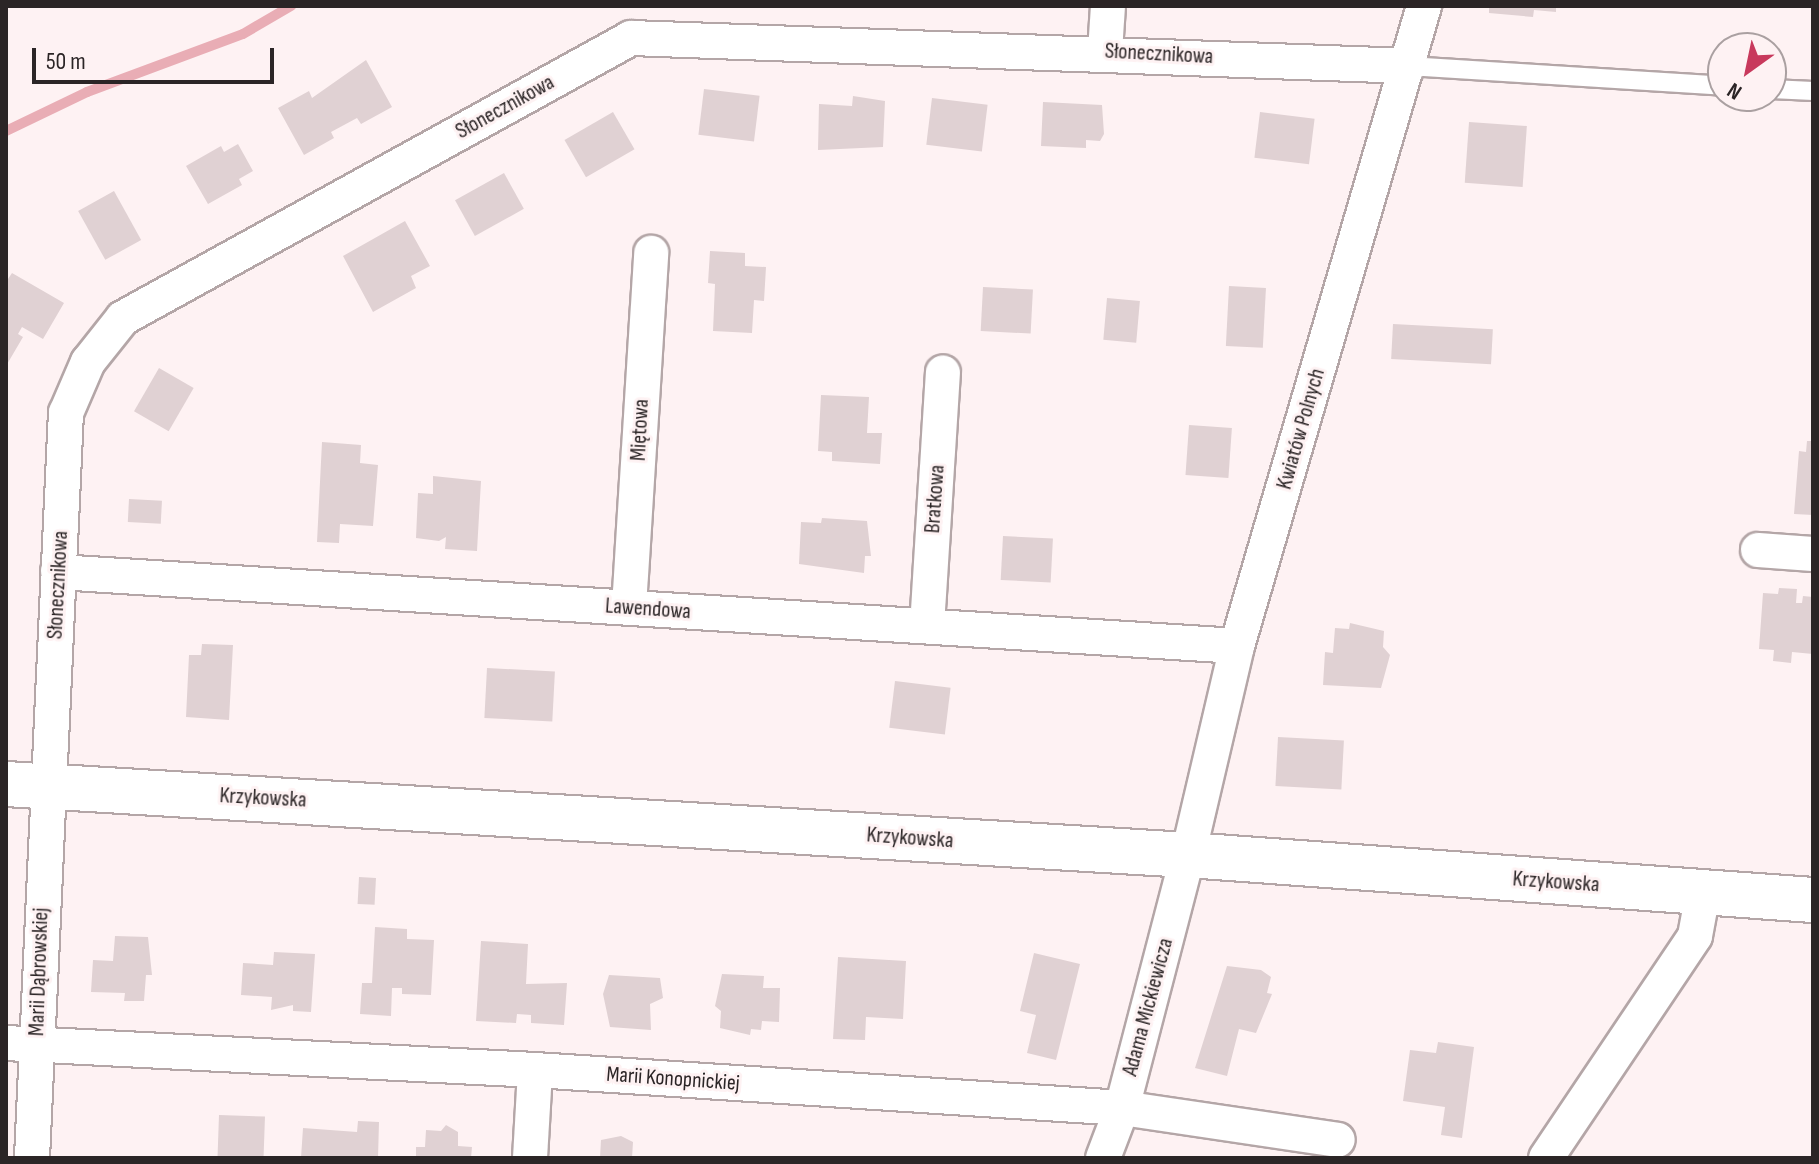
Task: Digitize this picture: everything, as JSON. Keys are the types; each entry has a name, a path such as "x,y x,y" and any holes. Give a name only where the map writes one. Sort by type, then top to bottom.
{"street":[{"path":"1105,52 1108,6"},
{"name":"Kwiatów Polnych","path":"1188,855 1237,646 1424,6"},
{"name":"Słonecznikowa","path":"26,785 58,572 66,413 88,362 123,318 631,38 1105,52 1408,66"},
{"name":"Miętowa","path":"629,607 651,253"},
{"name":"Bratkowa","path":"927,626 943,373"},
{"path":"1758,550 1813,554"},
{"name":"Lawendowa","path":"58,572 1237,646"},
{"name":"Krzykowska","path":"26,785 1188,855 1813,900"},
{"name":"Marii Dąbrowskiej","path":"26,785 21,1044 32,1158"},
{"name":"Adama Mickiewicza","path":"1103,1158 1122,1108 1188,855"},
{"path":"1546,1158 1695,936 1703,893"},
{"name":"Marii Konopnickiej","path":"21,1044 535,1070 1122,1108 1338,1140"},
{"path":"530,1158 535,1070"}],"lane":[{"path":"1408,66 1707,85"},
{"path":"1787,90 1813,91"}],"building":[{"path":"1489,6 1556,6 1556,12 1534,10 1533,17 1489,13"},
{"path":"366,60 392,107 361,124 357,118 331,132 334,138 304,155 278,108 309,91 312,98"},
{"path":"704,89 760,96 754,141 698,135"},
{"path":"853,96 885,101 883,147 818,150 819,104 852,106"},
{"path":"932,98 988,105 982,151 926,145"},
{"path":"1043,102 1102,105 1104,134 1100,141 1086,140 1086,148 1041,146"},
{"path":"613,112 634,149 586,177 565,140"},
{"path":"1260,112 1315,119 1309,164 1254,158"},
{"path":"1469,122 1527,126 1523,187 1465,183"},
{"path":"238,144 253,171 239,179 242,185 208,204 186,166 221,146 224,152"},
{"path":"504,173 524,209 475,236 455,200"},
{"path":"114,191 141,240 105,260 78,211"},
{"path":"405,221 430,266 411,276 416,288 373,312 343,256"},
{"path":"710,251 745,253 745,266 766,267 764,301 754,300 752,333 713,331 715,284 708,283"},
{"path":"12,273 64,303 43,339 22,327 18,334 23,337 6,366 6,282"},
{"path":"1229,286 1266,288 1263,348 1226,346"},
{"path":"983,287 1033,290 1031,334 981,331"},
{"path":"1107,298 1140,301 1136,343 1103,340"},
{"path":"1393,324 1493,329 1491,364 1391,359"},
{"path":"159,368 194,388 169,431 134,411"},
{"path":"821,395 869,397 867,433 882,433 880,464 832,461 832,452 818,451"},
{"path":"1189,425 1232,428 1228,478 1186,475"},
{"path":"1807,441 1813,441 1813,515 1794,514 1799,451 1806,452"},
{"path":"322,442 361,445 360,463 378,465 373,526 340,524 339,543 317,542"},
{"path":"433,476 481,481 477,551 445,549 446,537 439,541 416,538 418,493 433,494"},
{"path":"129,499 162,501 161,524 128,522"},
{"path":"822,518 867,521 871,556 865,556 864,573 799,564 801,522 821,523"},
{"path":"1003,536 1053,539 1051,583 1001,580"},
{"path":"1779,588 1797,589 1796,603 1802,603 1803,596 1813,597 1813,654 1792,652 1791,663 1773,661 1774,650 1759,649 1763,593 1778,594"},
{"path":"1350,623 1384,631 1383,647 1390,655 1381,688 1323,685 1325,652 1333,653 1335,628 1349,629"},
{"path":"202,644 233,645 229,720 186,717 189,655 201,655"},
{"path":"487,668 555,672 552,721 484,718"},
{"path":"895,681 951,688 945,734 889,728"},
{"path":"1278,737 1344,740 1341,789 1275,786"},
{"path":"359,877 376,878 375,905 358,904"},
{"path":"375,927 407,929 407,939 434,940 431,995 402,994 402,988 392,988 391,1016 360,1014 362,983 372,983"},
{"path":"115,936 148,937 152,975 146,975 144,1001 124,1001 125,993 91,992 93,960 113,961"},
{"path":"481,941 528,944 526,984 567,983 564,1025 531,1023 531,1015 517,1014 516,1023 476,1021"},
{"path":"274,952 315,954 311,1012 293,1011 293,1005 271,1010 272,997 241,995 243,963 273,965"},
{"path":"1034,953 1080,964 1056,1060 1027,1053 1036,1015 1020,1011"},
{"path":"838,957 906,961 903,1019 866,1017 865,1040 833,1039"},
{"path":"1227,966 1261,970 1271,977 1267,993 1272,994 1256,1033 1239,1029 1227,1076 1195,1068"},
{"path":"722,974 764,976 763,988 780,988 779,1022 762,1021 761,1030 751,1029 750,1035 720,1028 721,1011 715,1006"},
{"path":"609,975 660,978 663,998 650,1004 651,1030 610,1027 603,994"},
{"path":"1438,1042 1474,1047 1462,1138 1441,1135 1445,1107 1403,1101 1410,1050 1436,1053"},
{"path":"219,1115 265,1117 264,1158 217,1158"},
{"path":"358,1121 379,1122 378,1158 301,1158 303,1128 357,1132"},
{"path":"446,1125 458,1132 458,1146 472,1147 471,1158 416,1158 416,1147 425,1147 426,1130 441,1131"},
{"path":"621,1136 633,1142 632,1158 600,1158 601,1140"}],"waterway":[{"path":"6,131 87,92 243,34 291,6"}]}
